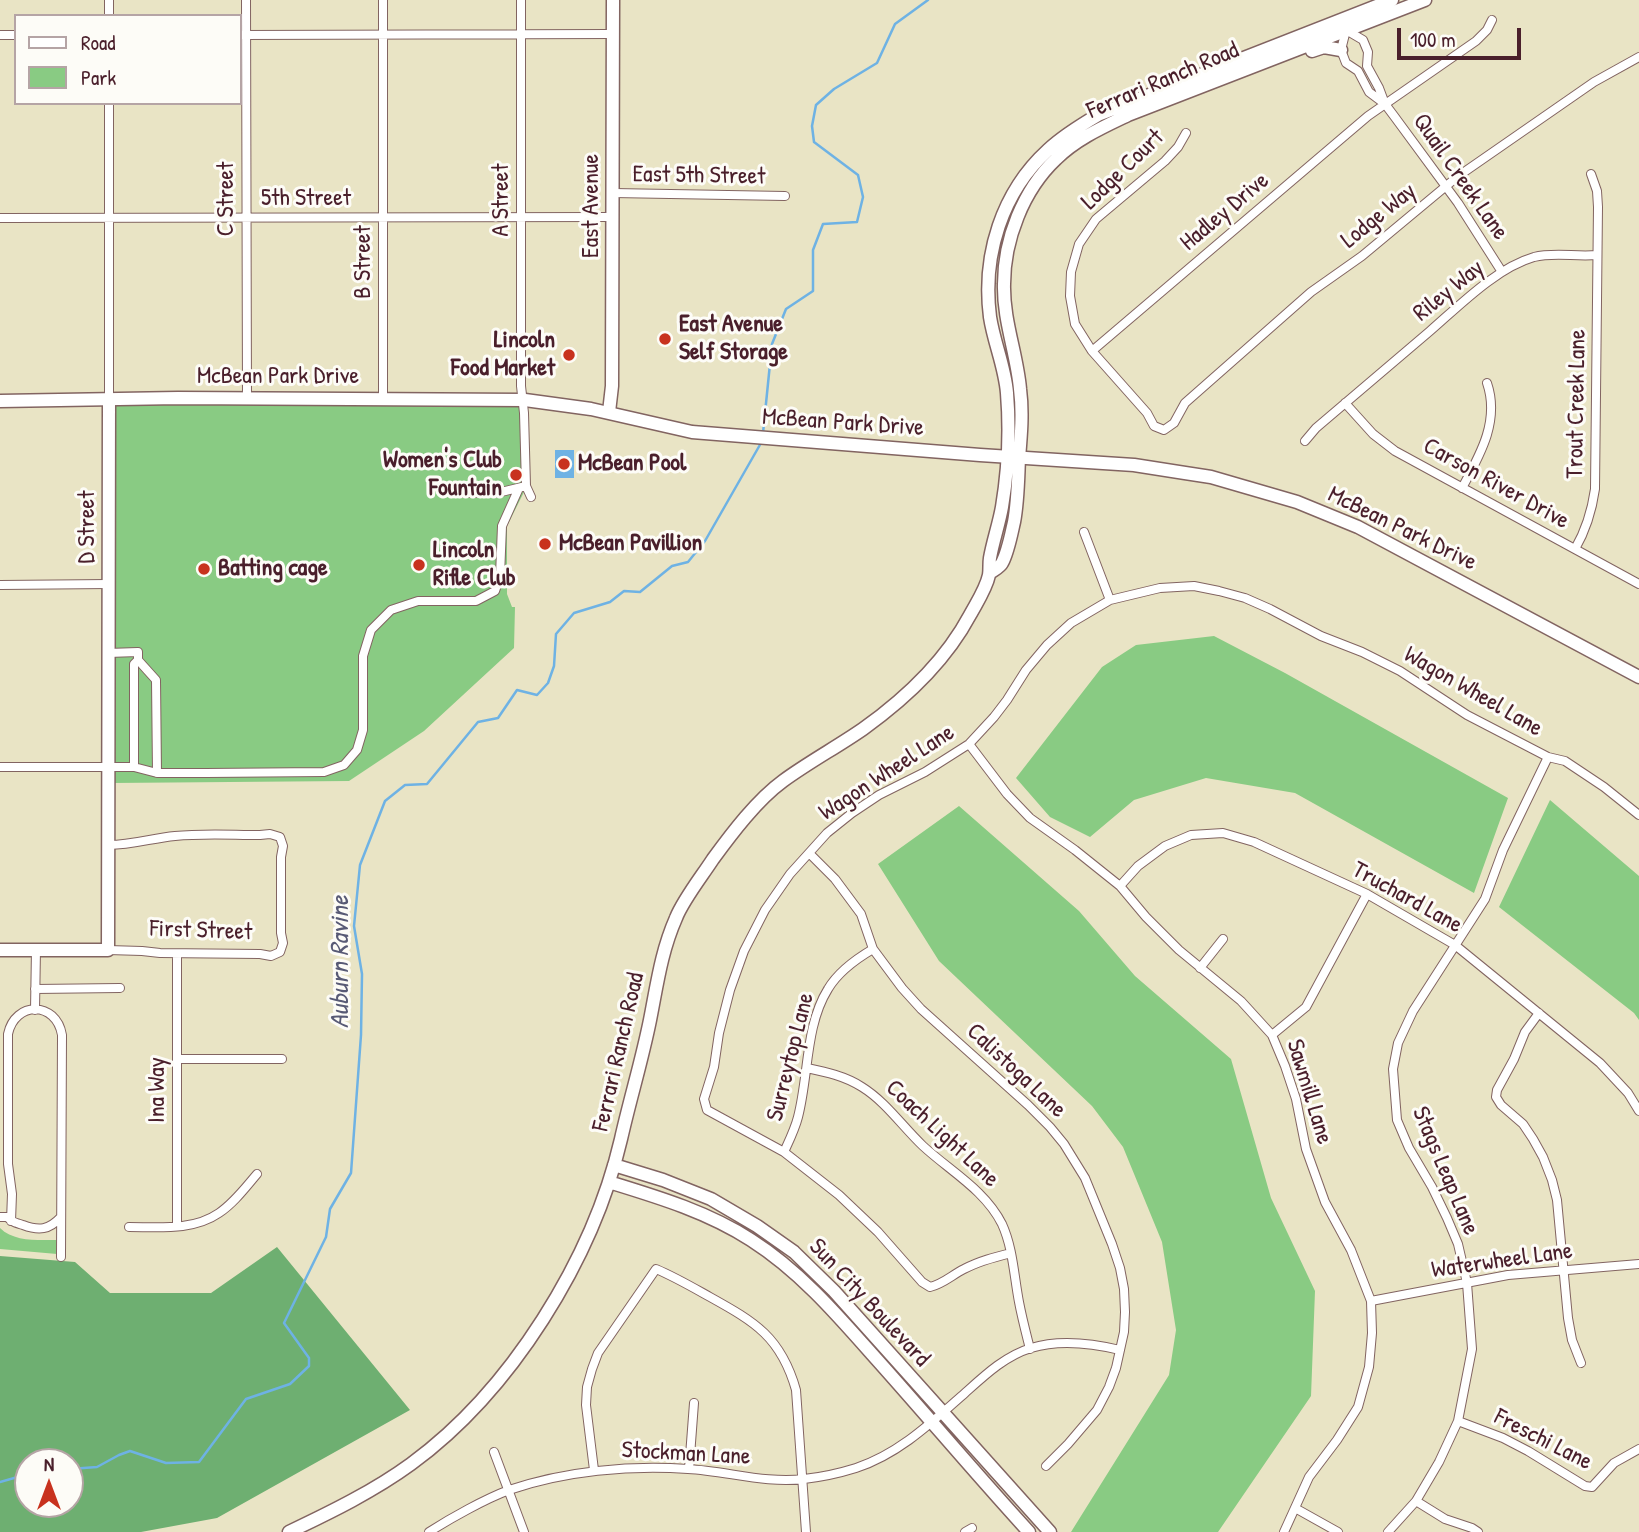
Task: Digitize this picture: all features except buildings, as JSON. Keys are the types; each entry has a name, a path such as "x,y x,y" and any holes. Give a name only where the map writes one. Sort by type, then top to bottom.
{"main road":[{"name":"East Avenue","path":"609,412 612,386 613,0"},
{"name":"Ferrari Ranch Road","path":"289,1532 342,1506 403,1469 450,1432 477,1404 531,1336 559,1294 609,1182 650,1023 659,968 677,915 713,860 744,820 779,783 879,717 920,681 947,651 967,622 990,573 989,560 1021,419 1020,389 1004,285 1015,225 1025,201 1040,177 1056,158 1104,126 1228,76 1344,25 1392,0"},
{"name":"Ferrari Ranch Road","path":"1013,457 1007,390 991,322 987,285 990,257 1000,221 1013,192 1030,169 1075,128 1098,115 1344,25 1425,0"},
{"path":"1228,76 1276,64 1324,47 1341,50"},
{"name":"McBean Park Drive","path":"0,401 109,398 523,400 609,412 692,432 724,436 1157,468 1210,477 1297,502 1380,538 1639,677"},
{"name":"D Street","path":"108,950 109,398"},
{"name":"First Street","path":"0,950 108,950"},
{"name":"Sun City Boulevard","path":"614,1165 711,1199 776,1238 794,1252 834,1291 1029,1532"},
{"name":"Sun City Boulevard","path":"609,1182 704,1214 750,1239 776,1258 808,1284 1050,1532"}],"street":[{"name":"C Street","path":"246,0 243,35 247,398"},
{"name":"B Street","path":"383,0 383,399"},
{"name":"A Street","path":"521,0 522,487"},
{"name":"Hadley Drive","path":"1092,351 1368,116 1475,41 1487,30 1492,20"},
{"path":"1344,25 1341,50 1346,63 1358,71 1369,92 1385,104"},
{"path":"1344,25 1363,40 1368,52 1367,66 1380,88 1385,104"},
{"path":"243,35 613,34"},
{"name":"Lodge Way","path":"1164,430 1174,423 1185,403 1311,292 1362,256 1457,177 1594,82 1639,57"},
{"path":"1358,71 1367,66"},
{"name":"Quail Creek Lane","path":"1385,104 1446,186 1502,272"},
{"name":"D Street","path":"109,105 109,398"},
{"name":"Lodge Court","path":"1164,430 1154,426 1147,414 1092,351 1075,324 1070,296 1071,272 1079,244 1096,219 1165,161 1178,147 1185,133"},
{"name":"Trout Creek Lane","path":"1575,549 1592,510 1595,489 1597,191 1591,174"},
{"name":"East 5th Street","path":"613,193 785,196"},
{"name":"5th Street","path":"0,218 612,217"},
{"name":"Riley Way","path":"1305,441 1345,403 1502,272 1516,264 1546,255 1597,255"},
{"path":"1462,488 1483,450 1488,433 1492,412 1487,383"},
{"name":"Carson River Drive","path":"1345,403 1373,434 1395,451 1639,584"},
{"path":"455,493 497,493 522,487"},
{"path":"522,487 531,497"},
{"path":"0,767 109,766 134,767 157,773 324,772 344,765 356,750 363,730 363,656 371,630 391,610 418,601 476,601 495,591 500,576 502,526 522,487"},
{"path":"1084,532 1110,600"},
{"path":"0,584 109,584"},
{"name":"Wagon Wheel Lane","path":"1012,1253 986,1259 930,1287 922,1282 878,1232 839,1195 785,1152 707,1110 705,1099 730,990 744,951 765,910 790,874 827,833 852,813 969,744 1000,709 1026,670 1047,645 1071,623 1110,600 1160,588 1194,586 1245,598 1400,671 1467,715 1548,757 1565,761 1639,815"},
{"path":"108,653 138,652 138,660 156,680 157,773"},
{"path":"134,767 134,664 138,660"},
{"name":"Sawmill Lane","path":"969,744 1006,794 1030,818 1120,886 1146,918 1179,950 1241,1001 1272,1035 1296,1099 1306,1149 1325,1202 1351,1250 1371,1301 1372,1333 1369,1367 1358,1406 1309,1477 1284,1532"},
{"name":"Stags Leap Lane","path":"1388,1532 1416,1501 1439,1462 1458,1420 1472,1349 1467,1283 1458,1244 1433,1187 1409,1148 1397,1120 1393,1069 1398,1043 1413,1011 1485,899 1503,850 1548,757"},
{"name":"Truchard Lane","path":"1120,886 1139,866 1165,846 1191,835 1223,833 1254,842 1367,894 1455,945 1600,1063 1628,1093 1639,1111"},
{"name":"First Street","path":"108,950 271,956 280,952 283,943 283,846 280,837 271,834 180,835 109,845"},
{"name":"Calistoga Lane","path":"810,854 835,878 861,914 873,949 902,988 921,1009 1050,1127 1085,1178 1112,1244 1120,1268 1125,1312 1124,1332 1116,1368 1097,1410 1046,1466"},
{"path":"1272,1035 1306,1007 1367,894"},
{"path":"1200,968 1223,939"},
{"path":"35,1010 36,949"},
{"name":"Surreytop Lane","path":"785,1152 798,1117 820,1006 829,987 851,964 873,949"},
{"name":"Ina Way","path":"177,954 177,1226"},
{"path":"35,989 120,988"},
{"path":"0,1226 7,1225 10,1221 12,1194 8,1164 8,1034 16,1017 35,1010 51,1014 60,1026 62,1035 61,1257"},
{"path":"1539,1013 1525,1032 1496,1097 1501,1105 1523,1124 1543,1157 1552,1180 1557,1200 1568,1318 1572,1340 1581,1363"},
{"path":"177,1059 282,1059"},
{"name":"Coach Light Lane","path":"807,1068 844,1077 873,1094 924,1146 986,1200 1003,1227 1012,1253 1019,1302 1030,1349"},
{"path":"129,1227 201,1223 221,1212 257,1174"},
{"path":"0,1217 42,1229 54,1225 61,1217"},
{"name":"Waterwheel Lane","path":"1371,1301 1508,1275 1639,1264"},
{"path":"594,1470 586,1405 592,1369 598,1353 656,1269 745,1316 777,1347 791,1372 796,1390 806,1532"},
{"name":"Stockman Lane","path":"429,1532 508,1490 594,1470 689,1469 803,1480 835,1474 881,1457 915,1436 987,1373 1012,1356 1053,1344 1073,1343 1120,1350"},
{"path":"689,1469 694,1403"},
{"name":"Freschi Lane","path":"1458,1420 1511,1442 1585,1486 1592,1487 1614,1463 1639,1450"},
{"path":"494,1452 524,1532"},
{"path":"1416,1501 1444,1519 1478,1532"},
{"path":"1295,1508 1338,1532"}],"green space":[{"path":"112,403 524,404 526,488 507,526 507,594 512,607 515,607 514,648 424,731 349,781 111,783"},
{"path":"1214,636 1508,798 1474,893 1295,793 1206,778 1134,800 1090,837 1050,817 1016,778 1102,667 1136,645"},
{"path":"1550,800 1639,876 1639,1020 1634,1013 1499,907"},
{"path":"959,806 1079,911 1135,976 1231,1059 1271,1198 1315,1291 1311,1396 1218,1532 1071,1532 1169,1375 1176,1330 1162,1242 1123,1147 1092,1106 939,961 878,864"},
{"path":"0,1228 19,1238 57,1240 57,1254 0,1249"},
{"path":"277,1247 410,1410 217,1518 141,1532 0,1532 0,1256 75,1262 110,1293 211,1293"}],"water":[{"name":"McBean Pool","path":"555,450 574,450 574,478 555,478"}],"waterway":[{"name":"Auburn Ravine","path":"763,433 772,344 786,309 813,291 813,250 823,224 857,222 863,197 858,175 814,142 812,126 816,105 834,89 877,63 895,24 928,0"},
{"name":"Auburn Ravine","path":"84,1468 97,1467 130,1451 166,1463 199,1462 246,1399 290,1384 309,1366 309,1358 284,1323 326,1237 330,1209 351,1173 361,1035 362,974 354,926 360,865 385,801 405,785 427,784 478,722 498,718 517,690 537,695 548,683 554,666 556,634 574,613 610,602 624,591 640,592 672,566 688,562 705,541 761,443"},
{"name":"Auburn Ravine","path":"0,1482 14,1478"}],"place":[{"name":"East Avenue Self Storage","path":"665,339"},
{"name":"Lincoln Food Market","path":"569,355"},
{"name":"McBean Pool","path":"564,464"},
{"name":"Women's Club Fountain","path":"516,475"},
{"name":"McBean Pavillion","path":"545,544"},
{"name":"Lincoln Rifle Club","path":"419,565"},
{"name":"Batting cage","path":"204,569"}]}
